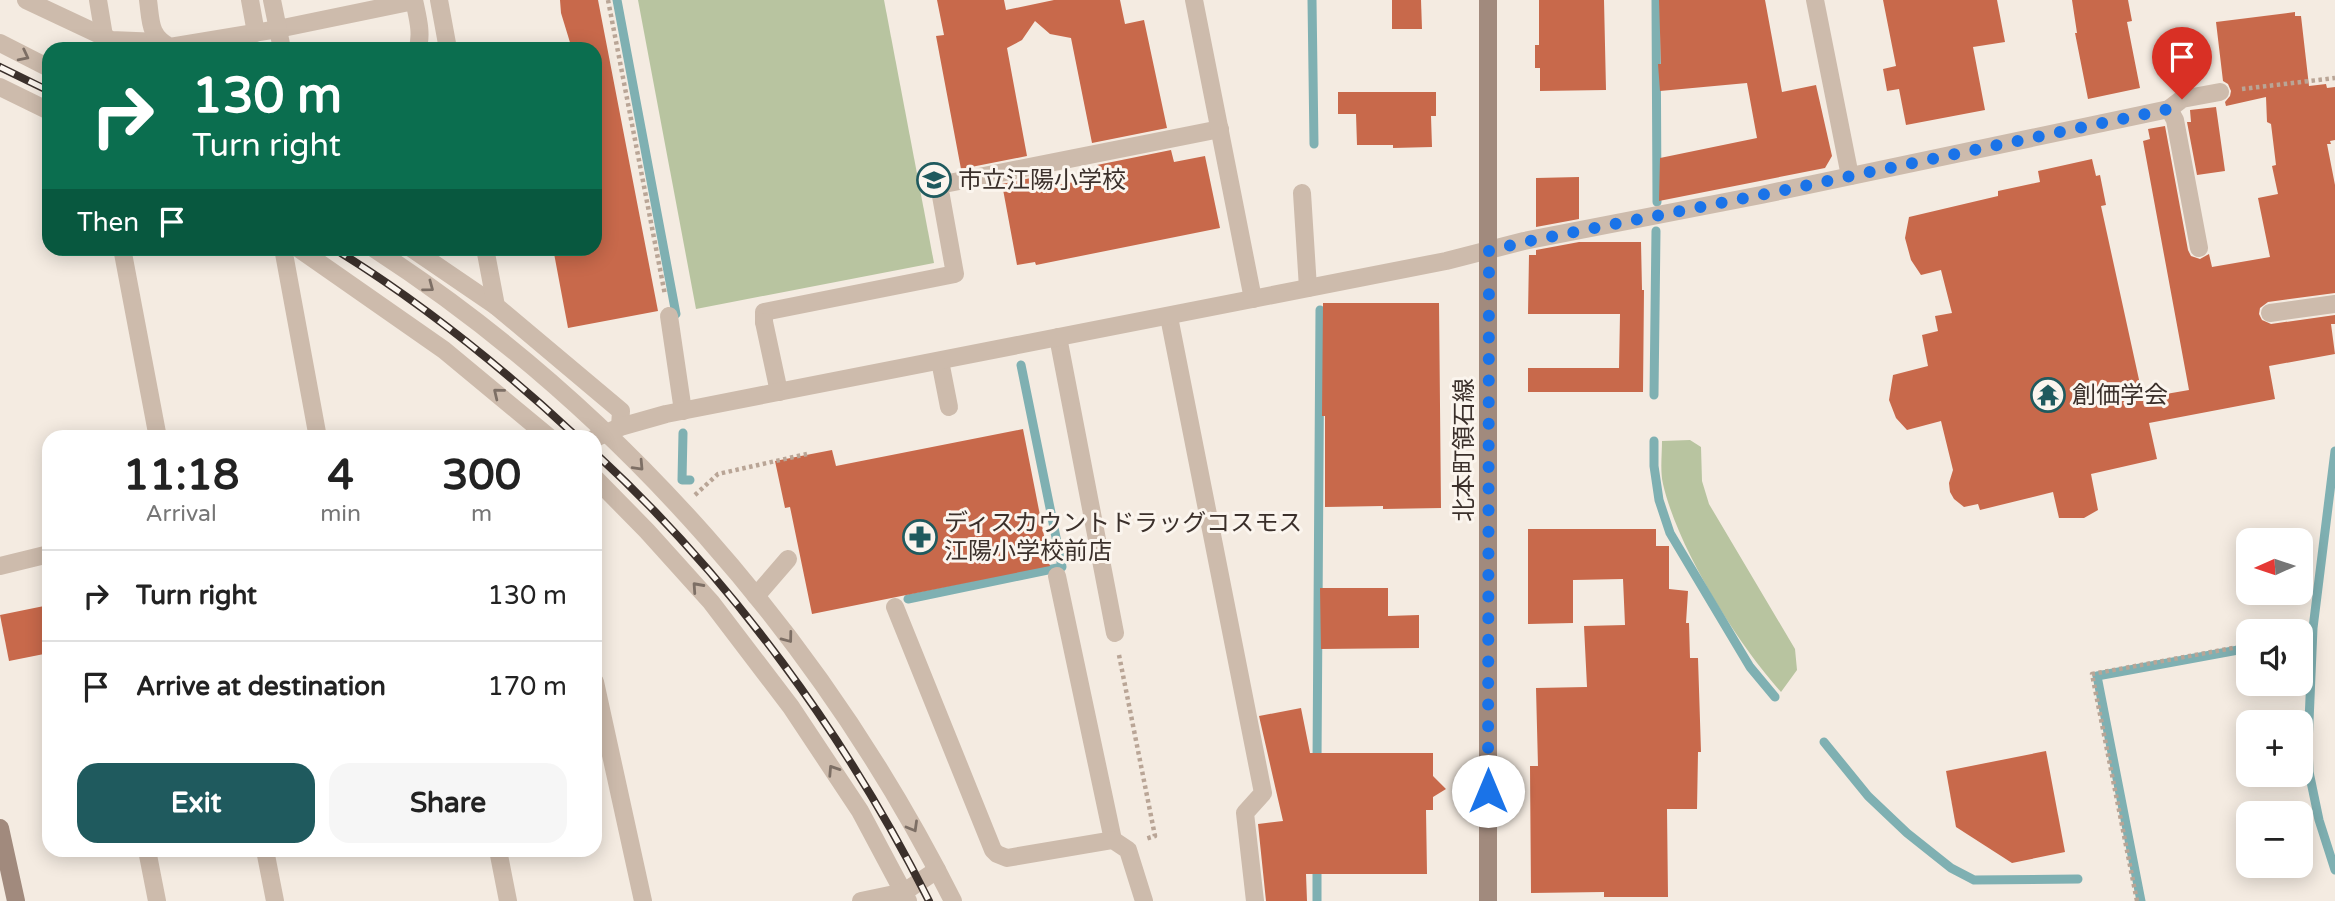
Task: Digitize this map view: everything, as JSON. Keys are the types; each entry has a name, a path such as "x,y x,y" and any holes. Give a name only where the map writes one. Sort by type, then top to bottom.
{"main road":[{"name":"北本町領石線","path":"1488,0 1488,901"},
{"path":"0,828 16,901"}],"street":[{"path":"26,0 111,40 160,42"},
{"path":"97,0 104,36"},
{"path":"148,0 153,33 160,42"},
{"path":"250,0 256,33"},
{"path":"272,0 281,42"},
{"path":"201,42 278,29 370,5 414,0 419,42"},
{"path":"439,0 447,42"},
{"path":"1194,0 1253,299"},
{"path":"1815,0 1850,176"},
{"path":"0,43 42,64"},
{"path":"0,86 42,107"},
{"path":"607,433 683,411 1169,317 2169,109 2182,99 2220,92"},
{"path":"2169,109 2175,120 2199,248"},
{"path":"779,392 764,312 955,274 939,185 1220,129"},
{"path":"1302,193 1308,288"},
{"path":"124,256 156,430"},
{"path":"284,256 317,430"},
{"path":"309,256 444,350 540,430"},
{"path":"385,256 533,366 607,433 709,541 756,596 837,704 878,768 953,901"},
{"path":"423,256 496,306 621,411 607,433"},
{"path":"487,256 496,306"},
{"path":"2270,313 2335,304"},
{"path":"669,316 683,411"},
{"path":"1169,317 1263,793 1245,813 1255,901"},
{"path":"1058,337 1115,633"},
{"path":"940,361 949,408"},
{"path":"602,485 711,602 791,707 860,811 906,897"},
{"path":"0,566 42,556"},
{"path":"756,596 788,559"},
{"path":"1057,576 1120,845 1144,901"},
{"path":"895,607 993,850 1007,858 1120,845"},
{"path":"602,714 643,901"},
{"path":"148,857 157,901"},
{"path":"266,857 275,901"},
{"path":"499,857 508,901"},
{"path":"861,901 906,897 937,870"}],"path":[{"path":"608,0 669,316"},
{"path":"2220,92 2335,78"},
{"path":"687,502 718,474 807,454"},
{"path":"1115,633 1154,836 1120,845"},
{"path":"2137,901 2092,674 2236,647"}],"green space":[{"path":"638,0 884,0 934,263 696,309"},
{"path":"1690,440 1701,447 1702,481 1709,504 1795,649 1797,670 1781,692 1746,648 1711,594 1671,510 1662,479 1662,441"}],"building":[{"path":"560,0 598,0 658,311 568,328 554,256 602,256 602,42 570,42"},
{"path":"937,0 1004,0 1006,10 1054,0 1120,0 1125,24 1144,20 1167,128 1092,143 1071,38 1050,34 1035,21 1022,40 1007,48 1027,156 961,169 936,36 944,35"},
{"path":"1392,0 1421,0 1422,29 1392,29"},
{"path":"1539,0 1604,0 1606,90 1540,91 1540,68 1535,68 1535,45 1539,45"},
{"path":"1659,0 1765,0 1782,92 1816,85 1832,156 1825,168 1659,201 1660,158 1757,138 1747,83 1660,91"},
{"path":"1883,0 1997,0 2005,42 1973,47 1985,110 1906,125 1899,89 1887,91 1883,69 1896,66"},
{"path":"2072,0 2128,0 2132,21 2127,22 2140,88 2088,99 2075,33"},
{"path":"2295,12 2295,16 2301,16 2309,86 2326,84 2327,88 2335,87 2335,140 2327,144 2335,185 2335,293 2268,302 2260,308 2259,314 2262,320 2271,324 2335,315 2335,324 2331,324 2335,354 2269,366 2275,399 2149,423 2157,459 2091,474 2098,510 2084,518 2059,518 2053,492 1980,510 1978,504 1964,507 1950,492 1949,483 1953,470 1941,421 1907,430 1896,418 1889,400 1893,375 1928,366 1922,335 1938,331 1935,316 1952,313 1941,270 1921,275 1911,260 1905,238 1909,217 1998,196 1998,191 2040,182 2038,171 2092,159 2096,176 2100,175 2106,205 2101,206 2143,398 2189,390 2143,141 2150,139 2148,129 2165,126 2191,256 2200,259 2209,254 2212,267 2270,257 2258,198 2278,194 2272,166 2276,165 2271,124 2267,122 2266,97 2226,106 2225,102 2231,91 2223,81 2216,22"},
{"path":"1338,92 1436,92 1436,116 1431,116 1432,147 1357,145 1356,114 1338,114"},
{"path":"2216,107 2225,171 2197,175 2187,122 2191,122 2190,110"},
{"path":"1171,150 1174,162 1205,156 1220,228 1036,265 1035,262 1017,265 1002,184 1031,178 1033,190 1099,177 1097,165"},
{"path":"1579,177 1579,219 1536,227 1536,178"},
{"path":"1579,242 1641,242 1644,290 1643,392 1528,392 1528,368 1619,368 1620,314 1528,314 1529,255 1536,255 1536,250"},
{"path":"1323,303 1439,303 1441,508 1325,507 1325,416 1322,416"},
{"name":"ディスカウントドラッグコスモス 江陽小学校前店","path":"1023,429 1050,566 812,614 790,507 785,508 775,461 832,450 836,466"},
{"path":"1528,529 1656,529 1656,546 1669,546 1669,589 1688,591 1686,623 1689,623 1690,658 1698,658 1701,752 1698,752 1697,809 1667,809 1668,897 1604,897 1604,892 1531,893 1530,766 1538,766 1536,688 1587,687 1584,626 1625,625 1623,579 1573,580 1573,623 1528,624"},
{"path":"1320,588 1388,588 1388,616 1419,615 1419,648 1321,649"},
{"path":"42,606 42,654 9,661 0,615"},
{"path":"1301,708 1310,753 1433,753 1433,776 1446,789 1433,797 1433,810 1426,810 1427,874 1306,874 1307,901 1266,901 1258,824 1283,821 1259,716"},
{"path":"2046,751 2065,852 2012,863 1956,827 1946,771"}],"waterway":[{"path":"617,0 676,314"},
{"path":"1312,0 1314,144"},
{"path":"1656,0 1657,202"},
{"path":"1654,395 1656,231"},
{"path":"1317,763 1320,310"},
{"path":"908,599 1062,567 1021,365"},
{"path":"683,433 682,480 690,480"},
{"path":"1654,441 1654,466 1659,500 1670,533 1750,667 1775,697"},
{"path":"2335,451 2313,628 2308,745 2309,772 2319,820 2335,870"},
{"path":"2141,901 2097,676 2236,650"},
{"path":"1824,742 1868,796 1907,833 1951,868 1974,880 2078,879"},
{"path":"1317,864 1317,901"}],"railway":[{"path":"0,67 42,88"},
{"path":"346,256 460,337 569,430"},
{"path":"602,460 693,552 782,662 861,779 929,901"}],"place":[{"name":"市立江陽小学校","path":"934,180"},
{"name":"創価学会","path":"2048,395"},
{"name":"ディスカウントドラッグコスモス 江陽小学校前店","path":"920,537"}],"route":[{"path":"1488,791 1489,251 2169,109 2182,99"}]}
